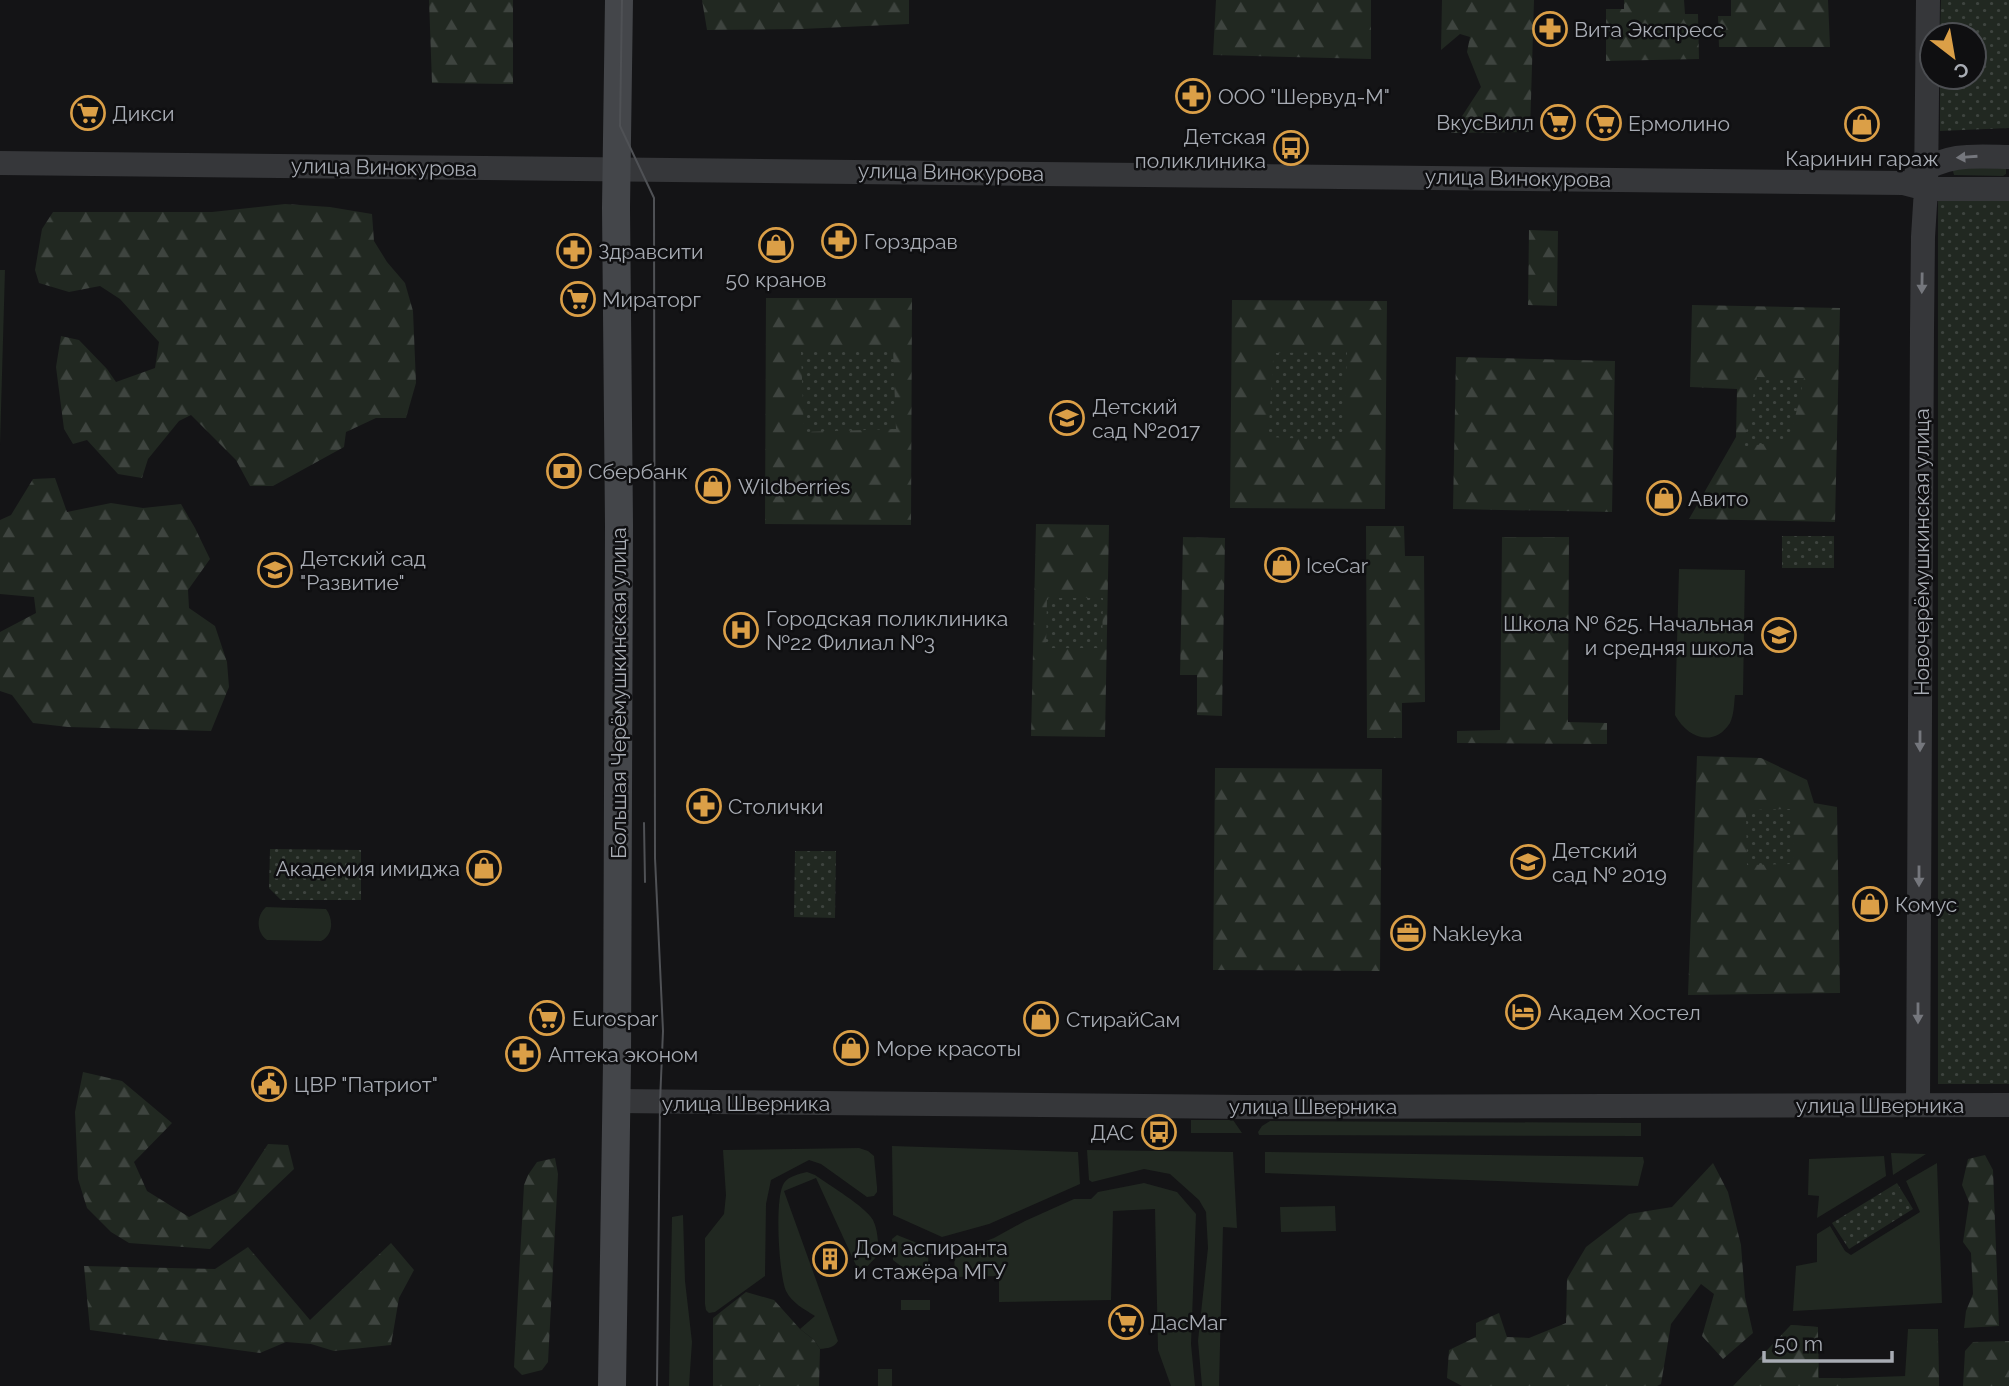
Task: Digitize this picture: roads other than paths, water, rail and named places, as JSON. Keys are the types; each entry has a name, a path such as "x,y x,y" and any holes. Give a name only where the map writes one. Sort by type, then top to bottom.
{"main road":[{"name":"Большая Черёмушкинская улица","path":"612,1386 617,1101 619,0"}],"street":[{"name":"Новочерёмушкинская улица","path":"1918,1105 1922,317 1927,178 1928,0"},
{"path":"1927,178 1961,155 2009,157"},
{"name":"улица Винокурова","path":"0,163 1903,183 1927,178 2009,189"},
{"name":"улица Шверника","path":"617,1101 1248,1107 2009,1105"}],"tram line":[{"path":"622,0 620,126 654,198 655,858 663,1031 657,1386"},
{"path":"644,823 645,882"}],"place":[{"name":"Вита Экспресс","path":"1550,29"},
{"name":"ООО \"Шервуд-М\"","path":"1193,96"},
{"name":"Дикси","path":"88,113"},
{"name":"ВкусВилл","path":"1558,122"},
{"name":"Ермолино","path":"1604,123"},
{"name":"Каринин гараж","path":"1862,124"},
{"name":"Детская поликлиника","path":"1291,148"},
{"name":"Горздрав","path":"839,241"},
{"name":"50 кранов","path":"776,245"},
{"name":"Здравсити","path":"574,251"},
{"name":"Мираторг","path":"578,299"},
{"name":"Детский сад №2017","path":"1067,418"},
{"name":"Сбербанк","path":"564,471"},
{"name":"Wildberries","path":"713,486"},
{"name":"Авито","path":"1664,498"},
{"name":"IceCar","path":"1282,565"},
{"name":"Детский сад \"Развитие\"","path":"275,570"},
{"name":"Городская поликлиника №22 Филиал №3","path":"741,630"},
{"name":"Школа № 625. Начальная и средняя школа","path":"1779,635"},
{"name":"Столички","path":"704,806"},
{"name":"Детский сад № 2019","path":"1528,862"},
{"name":"Академия имиджа","path":"484,868"},
{"name":"Комус","path":"1870,904"},
{"name":"Nakleyka","path":"1408,933"},
{"name":"Академ Хостел","path":"1523,1012"},
{"name":"Eurospar","path":"547,1018"},
{"name":"СтирайСам","path":"1041,1019"},
{"name":"Море красоты","path":"851,1048"},
{"name":"Аптека эконом","path":"523,1054"},
{"name":"ЦВР \"Патриот\"","path":"269,1084"},
{"name":"ДАС","path":"1159,1132"},
{"name":"Дом аспиранта и стажёра МГУ","path":"830,1259"},
{"name":"ДасМаг","path":"1126,1322"}]}
